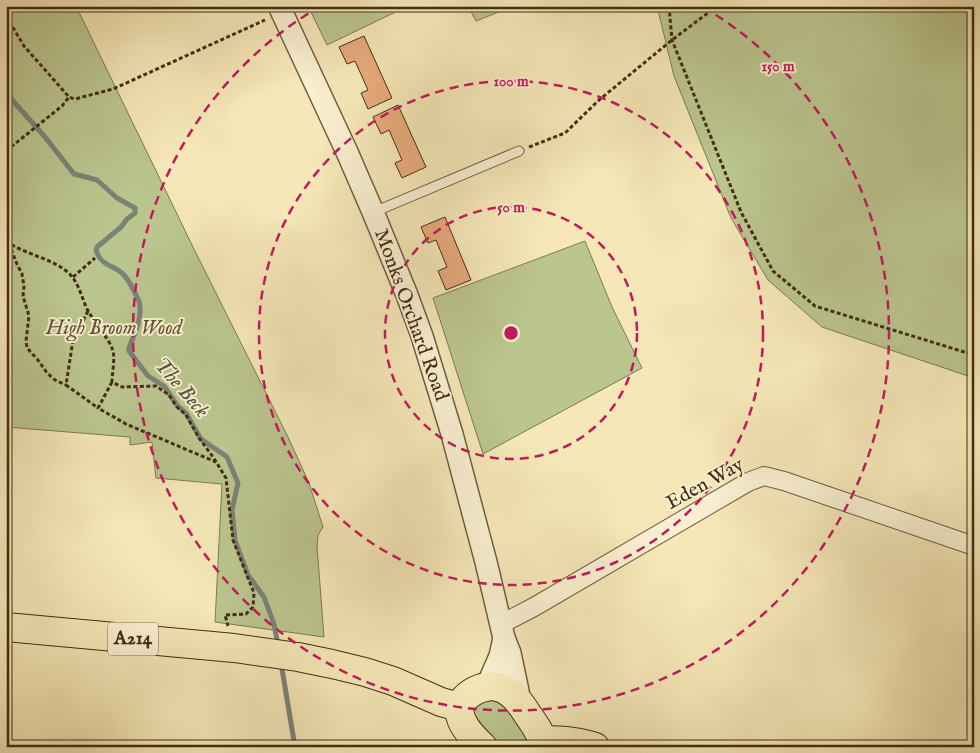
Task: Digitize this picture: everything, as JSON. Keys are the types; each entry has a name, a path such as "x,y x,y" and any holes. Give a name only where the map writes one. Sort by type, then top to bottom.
{"main road":[{"name":"A214","path":"6,627 247,649 298,657 365,672 409,687 441,702 459,706"},
{"path":"482,747 464,725 459,715 459,706 472,693 487,686 498,687 508,692 520,703 534,724 543,744 558,740 595,747"}],"street":[{"name":"Monks Orchard Road","path":"281,9 374,212 422,336 452,434 502,631 510,653 520,703"},
{"name":"Eden Way","path":"502,631 512,619 748,482 764,476 784,480 974,546"},
{"name":"Monks Orchard Road","path":"487,686 500,656 502,631"}],"lane":[{"path":"374,212 519,152"}],"path":[{"path":"669,6 672,40 741,212 773,271 815,306 974,355"},
{"path":"519,152 566,133 599,100 717,6"},
{"path":"6,16 24,46 69,97 75,99 113,89 281,9"},
{"path":"6,152 62,106 69,97"},
{"path":"6,161 9,181 6,189"},
{"path":"8,242 66,270 73,277 88,311 112,348 114,358 112,382 98,408"},
{"path":"8,242 22,274 23,296 29,316 27,348 47,373 98,408 126,424 216,463"},
{"path":"73,277 95,258"},
{"path":"66,385 73,340 88,311"},
{"path":"112,382 122,387 156,386 169,395 177,407 186,415 198,438 226,478 233,540 254,593 253,607 246,614 225,615 247,649"}],"green space":[{"name":"High Broom Wood","path":"6,6 76,6 309,483 323,527 318,535 317,546 324,637 215,622 222,484 156,478 152,442 130,445 130,437 6,427"},
{"path":"308,6 408,6 327,45"},
{"path":"468,6 514,6 476,21"},
{"path":"657,6 974,6 974,378 822,327 768,280 731,218 674,76"},
{"path":"585,241 612,307 642,368 483,454 433,298"},
{"path":"495,698 506,707 529,734 532,747 491,747 469,708 473,702"}],"building":[{"path":"364,36 392,98 368,109 361,93 368,90 355,61 347,64 339,47"},
{"path":"398,105 426,167 402,178 395,163 402,160 389,130 381,134 373,117"},
{"path":"445,217 471,280 446,290 438,271 447,267 436,240 428,243 421,227"}],"waterway":[{"name":"The Beck","path":"6,93 45,137 74,174 97,180 117,198 135,208 135,213 96,250 104,262 125,276 139,301 139,319 129,351 148,376 164,386 177,405 186,413 201,439 227,457 238,483 232,510 235,540 248,575 264,597 274,624 278,645"},
{"name":"The Beck","path":"281,663 295,747"}]}
